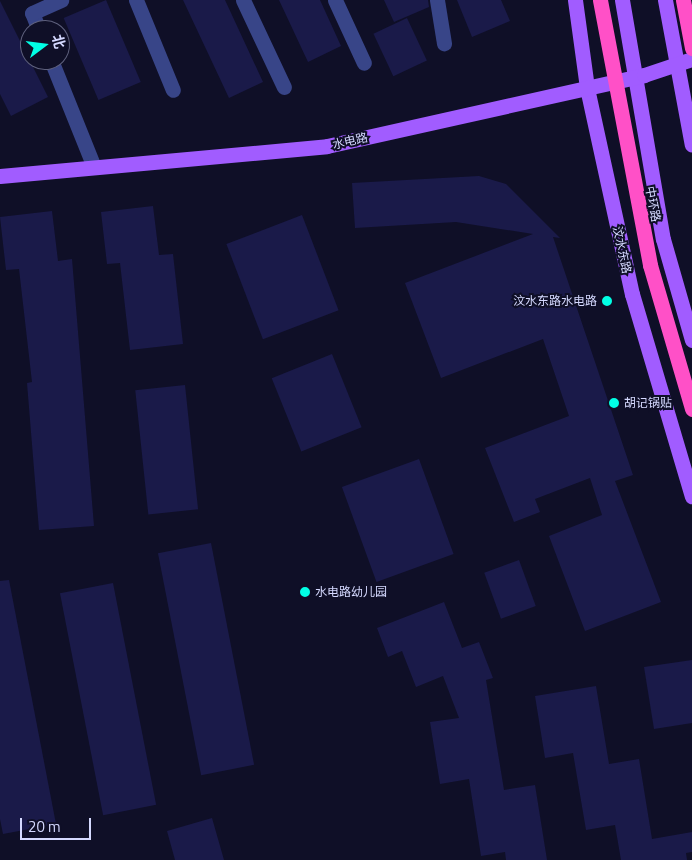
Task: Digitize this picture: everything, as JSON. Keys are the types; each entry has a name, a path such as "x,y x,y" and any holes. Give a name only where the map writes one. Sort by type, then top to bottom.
{"highway":[{"name":"中环路","path":"600,0 650,265 692,409"},
{"path":"683,0 692,48"}],"main road":[{"name":"汶水东路","path":"575,0 587,88 632,294 692,496"},
{"path":"622,0 633,78 663,238 692,340"},
{"path":"666,0 675,64 692,145"},
{"name":"水电路","path":"0,176 327,146 633,78 692,59"}],"street":[{"path":"35,20 32,12 61,0"},
{"path":"136,0 172,90"},
{"path":"243,0 284,87"},
{"path":"335,0 364,63"},
{"path":"437,0 444,43"},
{"path":"55,70 94,167"}],"building":[{"path":"106,0 141,82 98,100 70,33 70,20 65,20 64,18"},
{"path":"183,0 225,0 263,82 229,98"},
{"path":"279,0 320,0 341,46 308,62"},
{"path":"384,0 428,0 429,7 394,22"},
{"path":"457,0 501,0 510,21 472,37"},
{"path":"0,1 20,41 20,70 34,70 48,97 11,116 0,94"},
{"path":"407,18 427,61 393,76 373,34"},
{"path":"479,176 506,184 560,238 553,237 633,475 615,481 661,602 585,631 549,536 602,515 590,478 535,499 540,512 514,522 485,448 569,416 543,339 441,378 405,283 533,234 456,222 355,228 352,183"},
{"path":"153,206 159,255 173,254 183,344 130,350 120,263 107,264 101,212"},
{"path":"52,211 58,261 72,259 94,526 39,530 27,383 32,382 19,269 6,270 0,217"},
{"path":"302,215 339,310 263,339 226,244"},
{"path":"332,354 362,427 301,452 272,378"},
{"path":"185,385 198,509 148,515 135,390"},
{"path":"419,459 454,554 376,582 342,487"},
{"path":"211,543 254,765 201,775 158,553"},
{"path":"519,560 536,606 501,619 484,573"},
{"path":"9,580 56,824 3,834 0,819 0,581"},
{"path":"113,583 156,805 103,815 60,593"},
{"path":"444,602 462,648 479,642 493,678 486,680 504,790 535,785 547,860 506,860 505,852 481,856 469,779 440,784 430,722 459,718 443,676 416,687 402,651 388,657 377,628"},
{"path":"692,660 692,723 654,729 644,667"},
{"path":"596,686 609,764 639,759 652,839 692,832 692,852 686,853 687,860 621,860 615,825 586,830 573,753 545,758 535,696"},
{"path":"212,818 224,860 175,860 167,831"}],"place":[{"name":"汶水东路水电路","path":"607,301"},
{"name":"胡记锅贴","path":"614,403"},
{"name":"水电路幼儿园","path":"305,592"}]}
